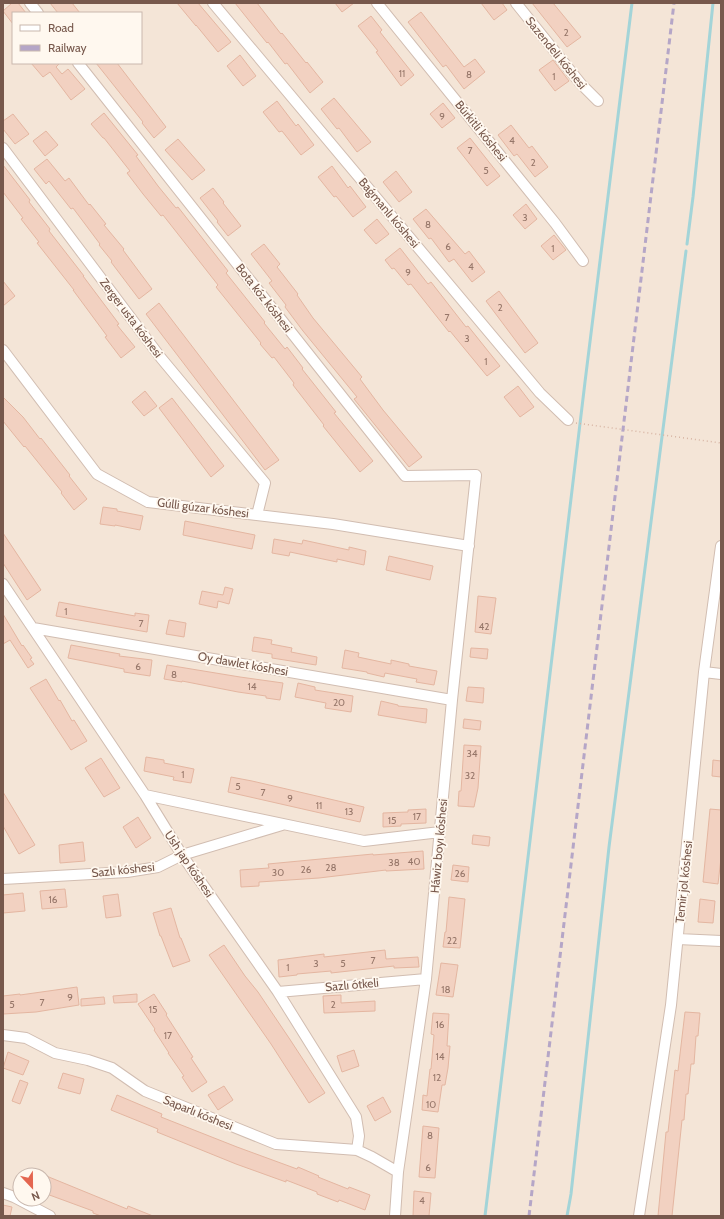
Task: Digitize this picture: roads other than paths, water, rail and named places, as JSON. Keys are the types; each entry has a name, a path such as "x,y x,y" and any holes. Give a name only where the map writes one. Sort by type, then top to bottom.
{"street":[{"path":"30,3 37,12"},
{"name":"Baǵmanlı kóshesi","path":"213,3 540,393 568,420"},
{"name":"Búrkitli kóshesi","path":"377,3 555,223 583,261"},
{"name":"Sazendeli kóshesi","path":"516,3 581,84 598,101"},
{"name":"Bota kóz kóshesi","path":"79,64 405,476 476,475"},
{"name":"Zerger usta kóshesi","path":"3,148 161,358 265,483 257,515"},
{"name":"Gúlli gúzar kóshesi","path":"3,350 97,474 148,502 333,524 469,546"},
{"name":"Háwiz boyı kóshesi","path":"395,1216 398,1172 426,979 452,700 476,475"},
{"name":"Temir jol kóshesi","path":"639,1216 670,1013 704,672 720,553"},
{"name":"Ush jap kóshesi","path":"3,584 145,795 182,855 278,992 356,1117 358,1136 357,1150"},
{"name":"Oy dawlet kóshesi","path":"33,628 452,700"},
{"path":"704,672 721,674"},
{"name":"Sazlı kóshesi","path":"145,795 364,841 440,832"},
{"name":"Sazlı kóshesi","path":"3,879 127,872 158,867 182,855 284,824"},
{"path":"678,939 721,941"},
{"name":"Sazlı ótkeli","path":"278,992 426,979"},
{"name":"Saparlı kóshesi","path":"3,1035 26,1038 55,1053 88,1060 112,1068 145,1091 276,1144 357,1150 372,1156 398,1172"},
{"path":"3,1193 14,1197 50,1216"}],"waterway":[{"path":"485,1216 632,3"},
{"path":"687,244 713,3"},
{"path":"567,1216 571,1194 609,847 686,251"}],"railway":[{"path":"529,1216 674,3"}]}
